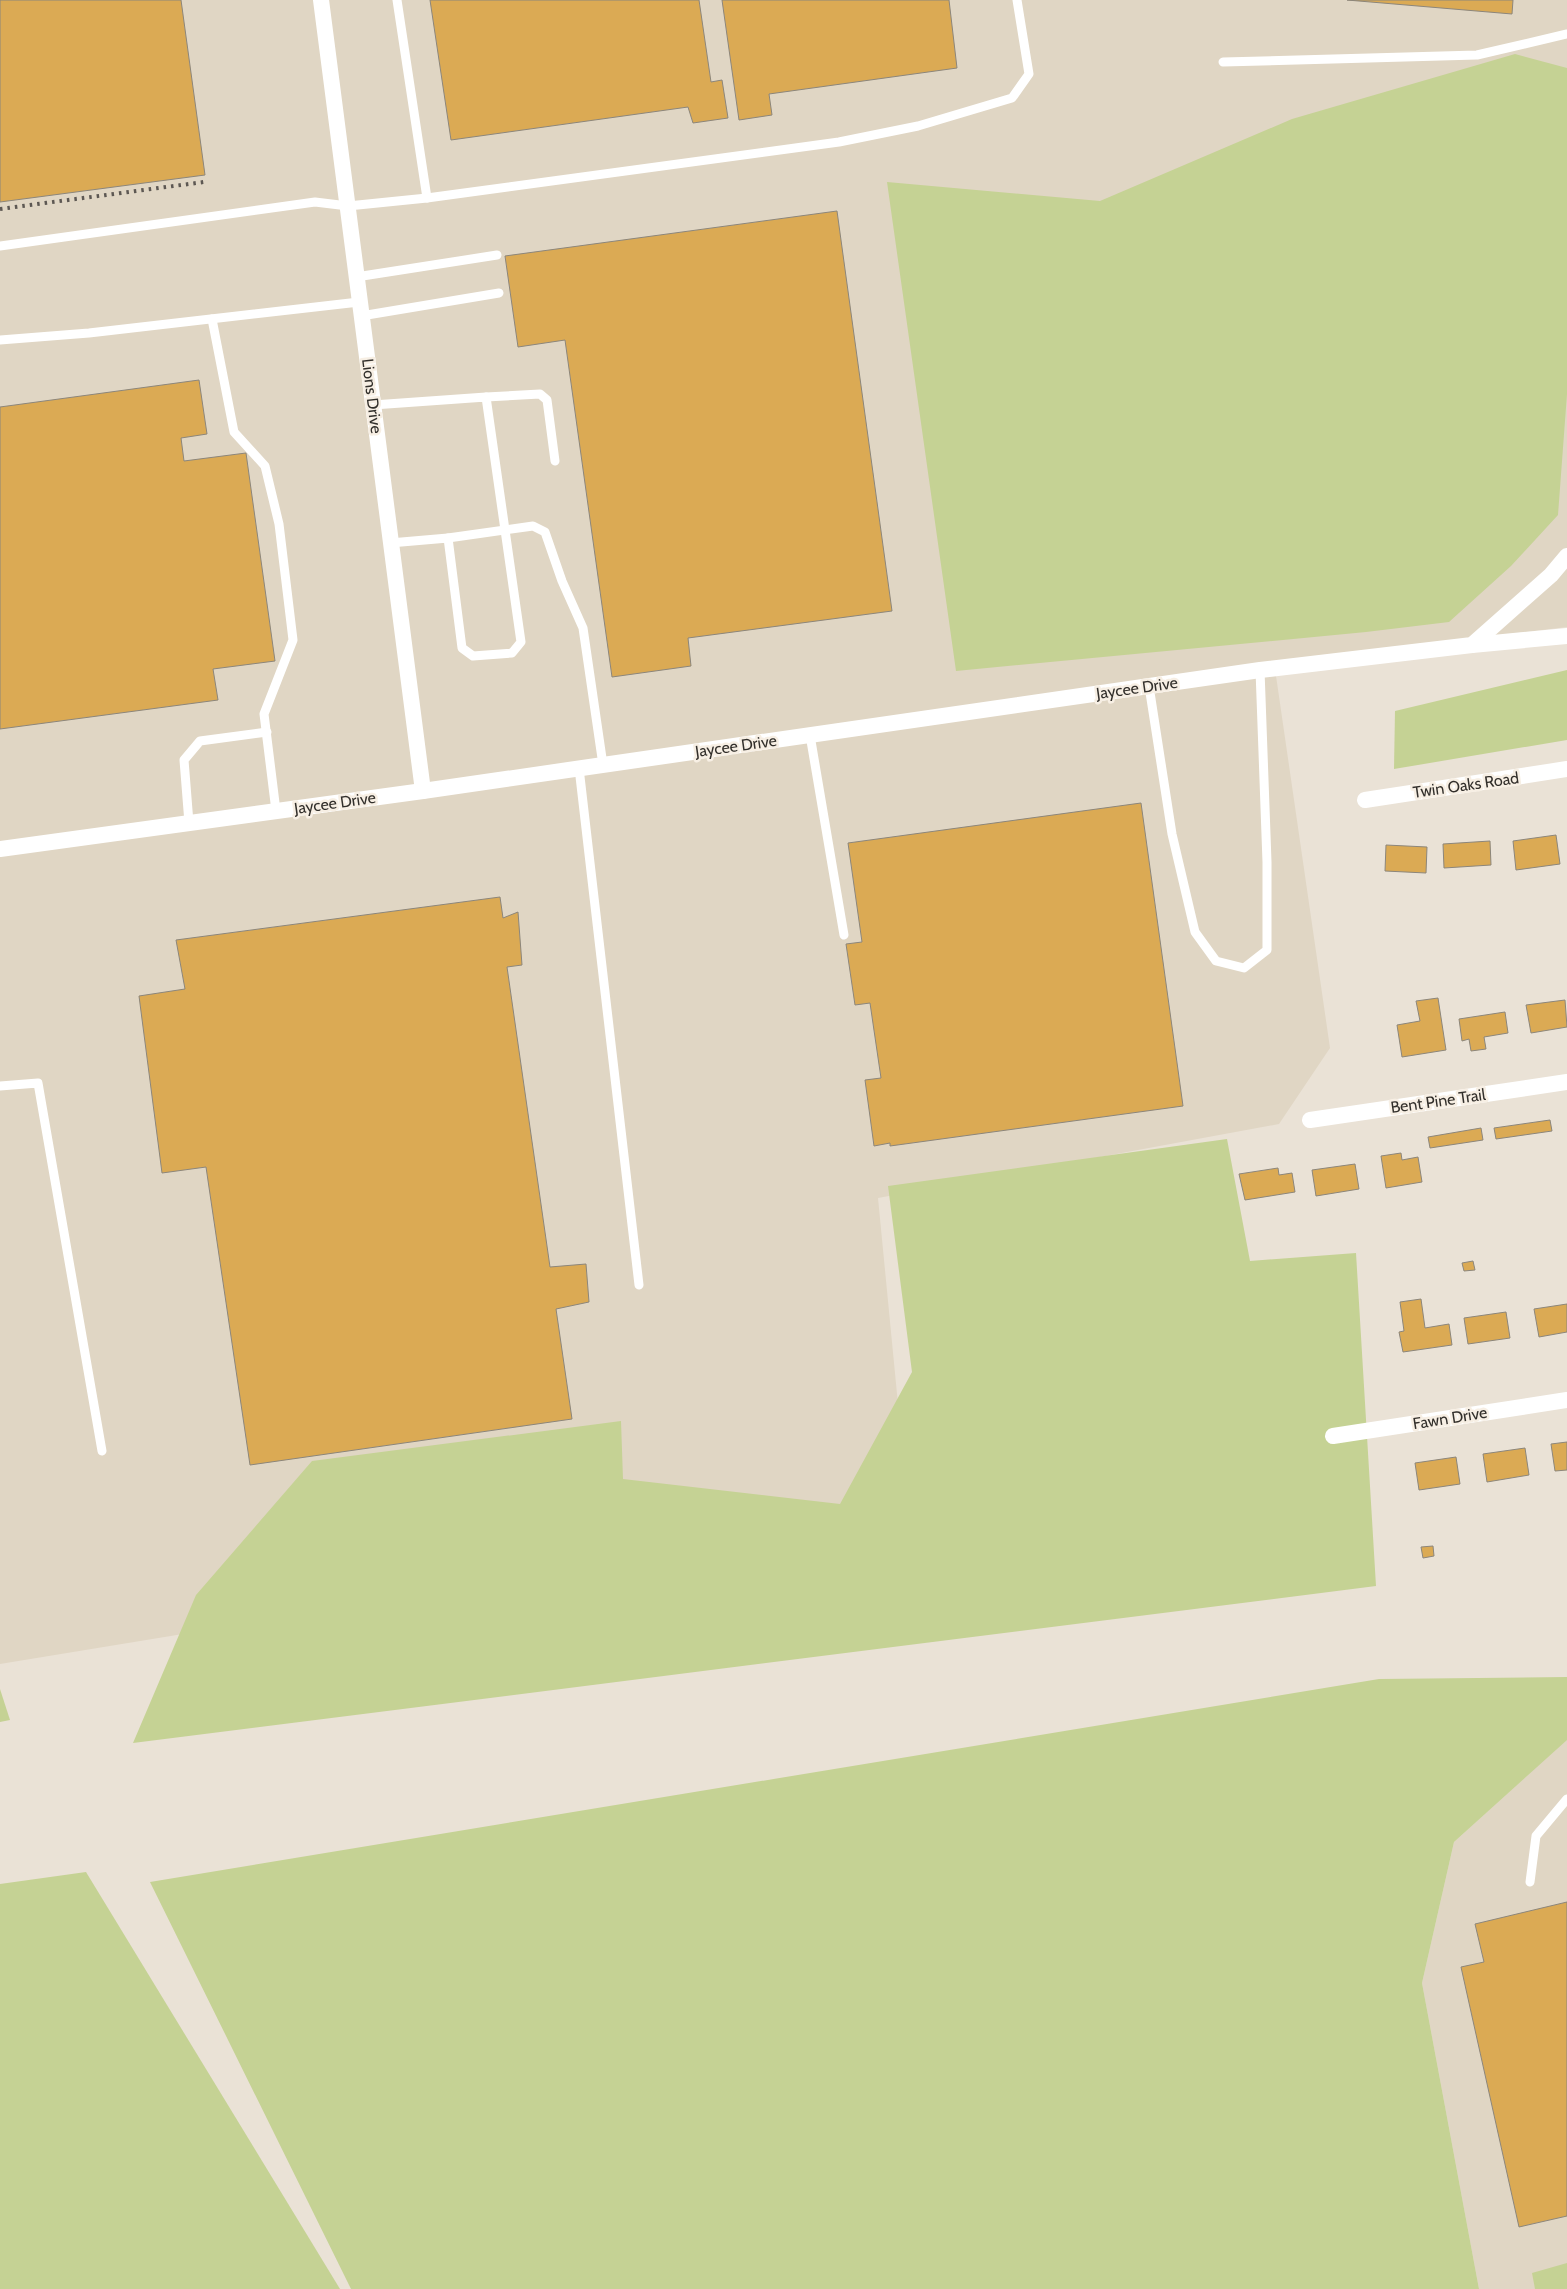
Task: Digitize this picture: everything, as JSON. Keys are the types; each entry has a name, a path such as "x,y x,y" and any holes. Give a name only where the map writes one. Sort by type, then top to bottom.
{"street":[{"name":"Lions Drive","path":"321,0 423,791"},
{"path":"1472,645 1551,575 1567,556"},
{"name":"Jaycee Drive","path":"0,849 423,791 1260,670 1472,645 1567,636"},
{"name":"Twin Oaks Road","path":"1365,800 1567,768"},
{"name":"Bent Pine Trail","path":"1310,1120 1567,1082"},
{"name":"Fawn Drive","path":"1332,1436 1567,1400"}],"lane":[{"path":"397,0 427,198"},
{"path":"0,246 315,202 348,206 427,198 840,142 918,126 1012,98 1029,74 1017,0"},
{"path":"1223,62 1477,55 1567,34"},
{"path":"356,277 497,255"},
{"path":"0,340 89,333 212,319 360,309 499,293"},
{"path":"212,319 234,432 264,466 279,524 292,640 264,714 276,811"},
{"path":"373,405 540,394 547,400 555,462"},
{"path":"448,538 462,648 473,656 512,653 521,642 486,397"},
{"path":"390,542 448,538 534,526 545,532 562,580 583,628 603,765"},
{"path":"1149,686 1172,834 1195,932 1216,961 1244,968 1267,950 1267,862 1260,670"},
{"path":"189,823 184,760 200,741 267,732"},
{"path":"810,735 844,935"},
{"path":"579,768 639,1285"},
{"path":"0,1086 38,1083 102,1451"},
{"path":"1530,1882 1536,1836 1567,1799"}],"shaded area":[{"path":"0,0 1567,0 1567,627 1274,662 1330,1048 1279,1124 878,1198 898,1404 917,1514 0,1664"},
{"path":"1567,1732 1567,2289 1479,2289 1422,1983 1454,1842 1528,1775"}],"green space":[{"path":"1515,54 1567,68 1567,394 1558,515 1511,566 1449,622 1366,632 956,671 887,182 1100,201 1292,119"},
{"path":"1567,670 1567,740 1394,769 1395,711"},
{"path":"1227,1139 1250,1261 1356,1253 1376,1586 133,1743 196,1595 312,1461 621,1421 623,1479 840,1504 912,1372 888,1186"},
{"path":"1567,1677 1567,1740 1454,1842 1422,1983 1479,2289 351,2289 150,1882 1379,1679"},
{"path":"0,1689 10,1720 0,1722"},
{"path":"86,1872 340,2289 0,2289 0,1884"},
{"path":"1567,2263 1567,2289 1535,2289 1532,2273"}],"building":[{"path":"0,0 181,0 205,175 0,202"},
{"path":"430,0 699,0 711,82 722,80 728,118 693,123 688,107 451,140"},
{"path":"722,0 949,0 957,68 769,94 772,115 739,120"},
{"path":"1347,0 1513,0 1512,14"},
{"path":"837,211 892,611 688,638 691,666 612,677 565,340 518,347 505,256"},
{"path":"199,380 207,434 181,438 184,461 246,453 275,661 213,669 218,700 0,729 0,407"},
{"path":"1141,803 1183,1106 890,1146 890,1143 874,1146 865,1080 881,1078 870,1003 855,1005 846,944 862,942 848,843"},
{"path":"1556,835 1560,864 1516,870 1513,841"},
{"path":"1490,841 1491,865 1444,868 1443,844"},
{"path":"1386,845 1427,847 1426,873 1385,871"},
{"path":"500,897 503,918 518,912 522,965 507,967 550,1267 586,1264 589,1302 556,1309 572,1419 250,1465 206,1167 162,1173 139,996 185,989 176,940"},
{"path":"1438,998 1446,1050 1402,1057 1397,1025 1420,1021 1416,1001"},
{"path":"1565,1000 1567,1027 1531,1033 1526,1005"},
{"path":"1505,1012 1508,1033 1484,1037 1486,1049 1471,1051 1469,1039 1462,1041 1459,1019"},
{"path":"1550,1120 1552,1131 1496,1139 1494,1128"},
{"path":"1481,1128 1483,1140 1430,1148 1428,1137"},
{"path":"1401,1153 1402,1160 1418,1157 1422,1182 1386,1188 1381,1156"},
{"path":"1355,1164 1359,1189 1316,1196 1312,1170"},
{"path":"1278,1168 1279,1175 1292,1173 1295,1192 1245,1200 1239,1174"},
{"path":"1473,1261 1475,1270 1464,1271 1462,1263"},
{"path":"1421,1299 1425,1328 1449,1324 1452,1345 1403,1352 1399,1332 1404,1331 1400,1302"},
{"path":"1567,1304 1567,1332 1539,1337 1534,1309"},
{"path":"1506,1312 1510,1338 1468,1344 1464,1318"},
{"path":"1567,1442 1567,1470 1555,1471 1551,1444"},
{"path":"1525,1448 1529,1475 1487,1482 1483,1454"},
{"path":"1456,1457 1460,1484 1419,1490 1415,1463"},
{"path":"1433,1546 1434,1556 1423,1558 1421,1547"},
{"path":"1567,1902 1567,2216 1519,2227 1461,1967 1484,1962 1475,1924"}],"railway":[{"path":"0,209 204,182"}]}
